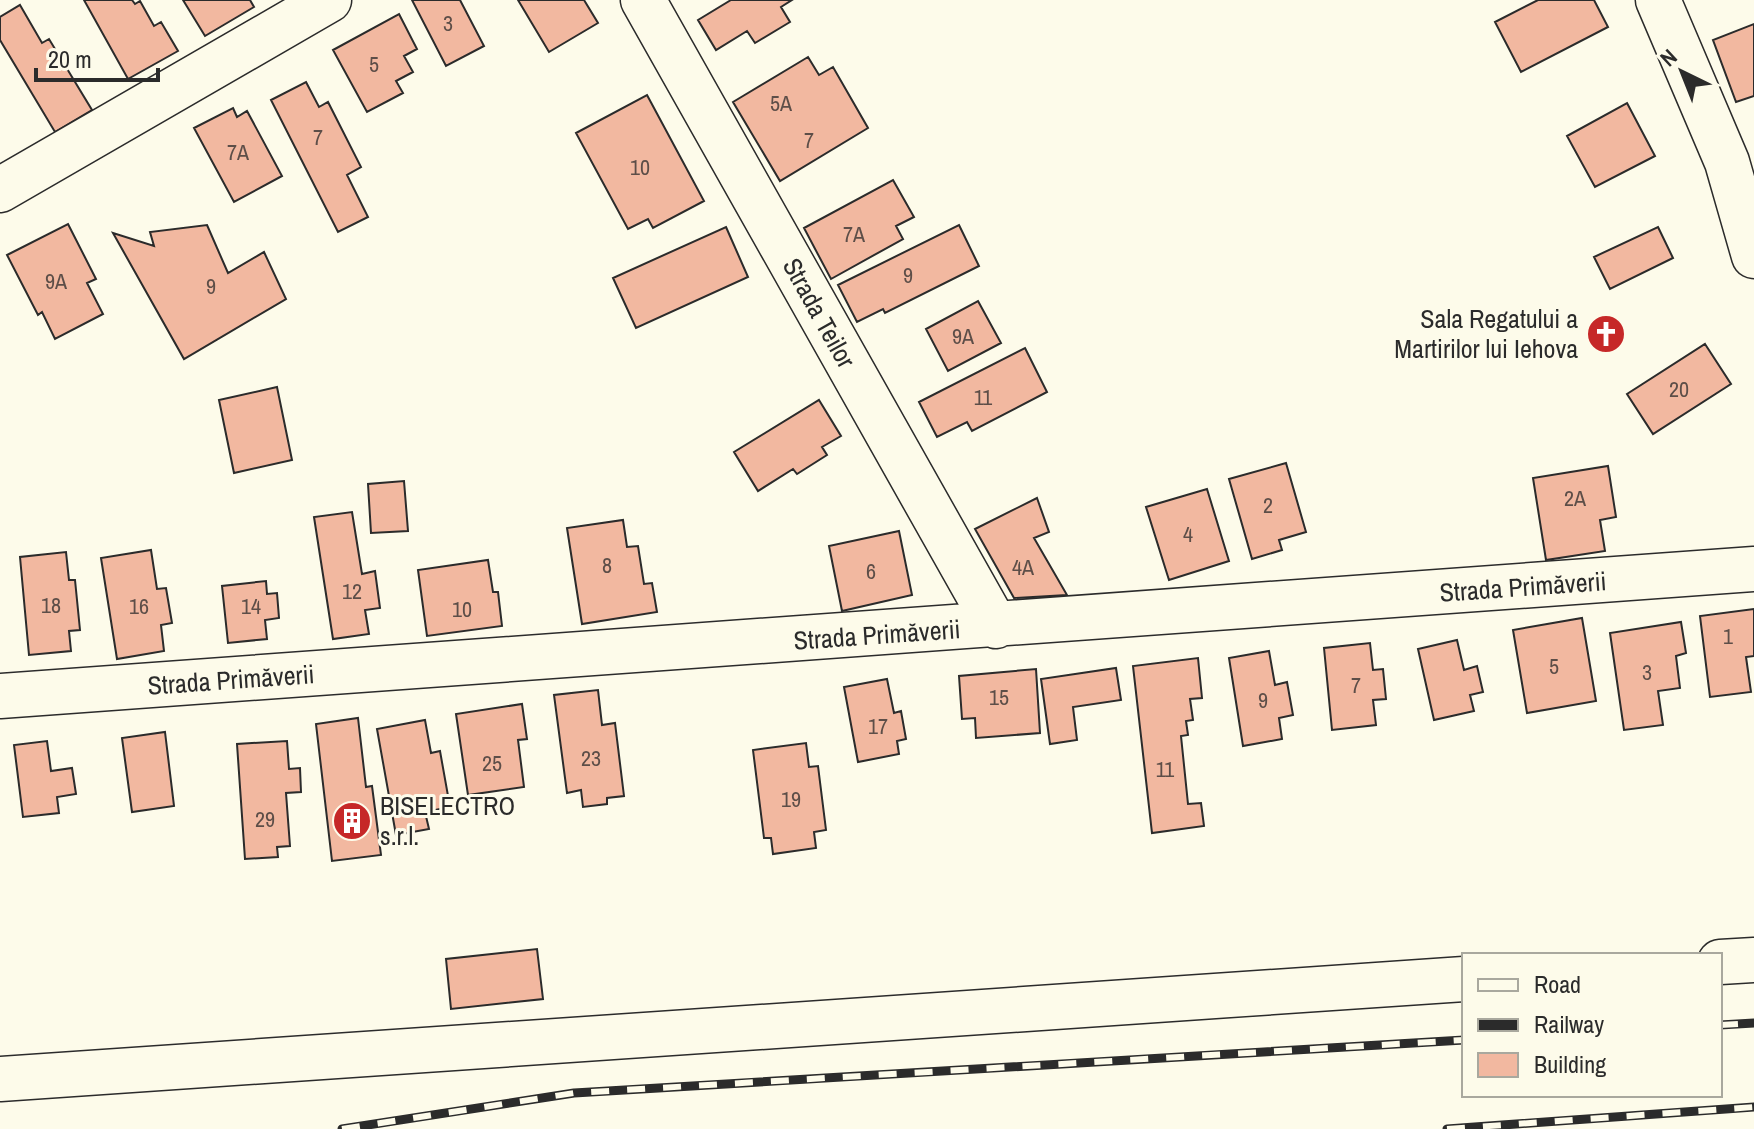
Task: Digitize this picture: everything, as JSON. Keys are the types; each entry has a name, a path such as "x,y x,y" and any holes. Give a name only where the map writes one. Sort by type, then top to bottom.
{"street":[{"path":"0,190 329,0"},
{"name":"Strada Teilor","path":"643,0 996,626"},
{"path":"1658,0 1740,154 1754,256"},
{"name":"Strada Primăverii","path":"0,696 1754,569"},
{"path":"1722,962 1754,960"},
{"path":"0,1079 1462,979"}],"building":[{"path":"84,0 132,0 135,4 140,1 154,26 161,22 178,51 128,79"},
{"path":"183,0 250,0 254,7 205,36"},
{"path":"412,0 460,0 484,46 446,66"},
{"path":"518,0 584,0 598,23 549,52"},
{"path":"731,0 792,0 781,7 790,22 755,43 747,31 716,50 698,20"},
{"path":"1538,0 1594,0 1608,27 1521,72 1495,22"},
{"path":"20,5 42,43 49,39 92,110 55,132 0,40 0,17"},
{"path":"399,14 417,49 404,56 413,72 396,81 403,93 367,112 333,50"},
{"path":"1754,24 1754,96 1736,102 1713,40"},
{"path":"808,57 819,75 833,67 868,128 780,181 733,102"},
{"path":"306,82 319,107 328,102 361,167 347,175 368,217 338,232 271,100"},
{"path":"647,95 704,201 653,228 648,219 628,229 576,133"},
{"path":"1627,103 1655,156 1595,187 1567,136"},
{"path":"233,108 237,117 247,111 282,176 234,202 194,128"},
{"path":"893,180 914,217 896,226 903,239 831,279 804,228"},
{"path":"68,224 96,279 87,283 103,314 55,339 42,312 38,315 7,255"},
{"path":"207,225 228,273 264,252 286,299 184,359 113,233 154,246 150,232"},
{"path":"959,225 979,266 885,313 883,309 857,322 838,285"},
{"path":"726,227 748,277 636,328 613,278"},
{"path":"1658,227 1673,258 1610,289 1594,257"},
{"path":"978,301 1001,343 948,371 926,329"},
{"path":"1705,344 1731,384 1653,434 1627,394"},
{"path":"1025,348 1047,392 972,431 967,422 937,437 919,402"},
{"path":"277,387 292,460 234,473 219,400"},
{"path":"819,400 841,436 822,447 827,455 797,474 793,469 758,491 734,452"},
{"path":"1286,463 1306,532 1279,540 1282,550 1252,559 1229,479"},
{"path":"1608,466 1616,517 1600,520 1605,551 1546,560 1533,478"},
{"path":"404,481 408,531 371,533 368,484"},
{"path":"1207,489 1229,561 1169,580 1146,507"},
{"path":"1037,498 1049,532 1034,538 1067,595 1014,598 975,529"},
{"path":"352,512 362,574 375,571 380,608 365,610 369,634 333,639 314,517"},
{"path":"623,520 627,547 638,546 644,584 652,583 657,612 582,624 567,528"},
{"path":"899,531 912,595 842,611 829,546"},
{"path":"151,550 157,589 166,588 172,623 161,625 164,651 117,659 101,558"},
{"path":"66,552 69,580 75,580 80,630 69,631 71,651 29,655 20,557"},
{"path":"488,560 493,592 498,592 502,626 427,636 418,570"},
{"path":"266,581 267,594 277,593 279,618 265,620 267,639 228,643 222,586"},
{"path":"1754,609 1754,656 1746,657 1751,692 1710,697 1700,616"},
{"path":"1582,618 1596,701 1527,713 1513,630"},
{"path":"1681,622 1686,653 1676,656 1680,688 1658,691 1663,725 1624,730 1610,633"},
{"path":"1457,640 1464,670 1477,666 1483,692 1470,695 1474,711 1434,720 1418,649"},
{"path":"1370,643 1373,670 1383,669 1386,699 1373,700 1376,725 1332,730 1324,648"},
{"path":"1269,651 1275,685 1287,682 1293,715 1279,718 1282,739 1243,746 1229,658"},
{"path":"1198,658 1202,698 1190,699 1193,720 1186,721 1188,735 1181,736 1188,804 1201,803 1204,826 1152,833 1133,666"},
{"path":"1116,668 1121,700 1073,707 1077,740 1050,744 1041,679"},
{"path":"1036,669 1040,733 976,738 975,718 962,719 959,676"},
{"path":"887,679 894,713 901,711 906,739 897,741 899,754 858,762 844,687"},
{"path":"598,690 602,725 615,723 624,796 607,798 607,804 583,807 581,790 567,793 554,695"},
{"path":"522,704 527,739 518,740 524,787 468,795 456,714"},
{"name":"BISELECTRO s.r.l.","path":"358,718 366,787 372,786 381,855 332,861 316,724"},
{"path":"425,720 431,753 440,751 450,807 425,812 429,829 396,835 377,729"},
{"path":"165,732 174,806 132,812 122,738"},
{"path":"47,741 51,771 72,768 76,794 57,797 59,813 23,817 14,745"},
{"path":"287,741 289,769 300,768 301,792 286,793 290,846 277,847 278,857 245,859 237,744"},
{"path":"806,743 809,767 818,766 826,830 814,832 816,848 773,854 771,838 764,838 753,750"},
{"path":"537,949 543,999 451,1009 446,959"}],"railway":[{"path":"1722,1025 1754,1023"},
{"path":"342,1129 574,1093 1462,1040"},
{"path":"1447,1129 1754,1107"}],"place":[{"name":"Sala Regatului a Martirilor lui Iehova","path":"1606,334"},
{"name":"BISELECTRO s.r.l.","path":"352,821"}]}
